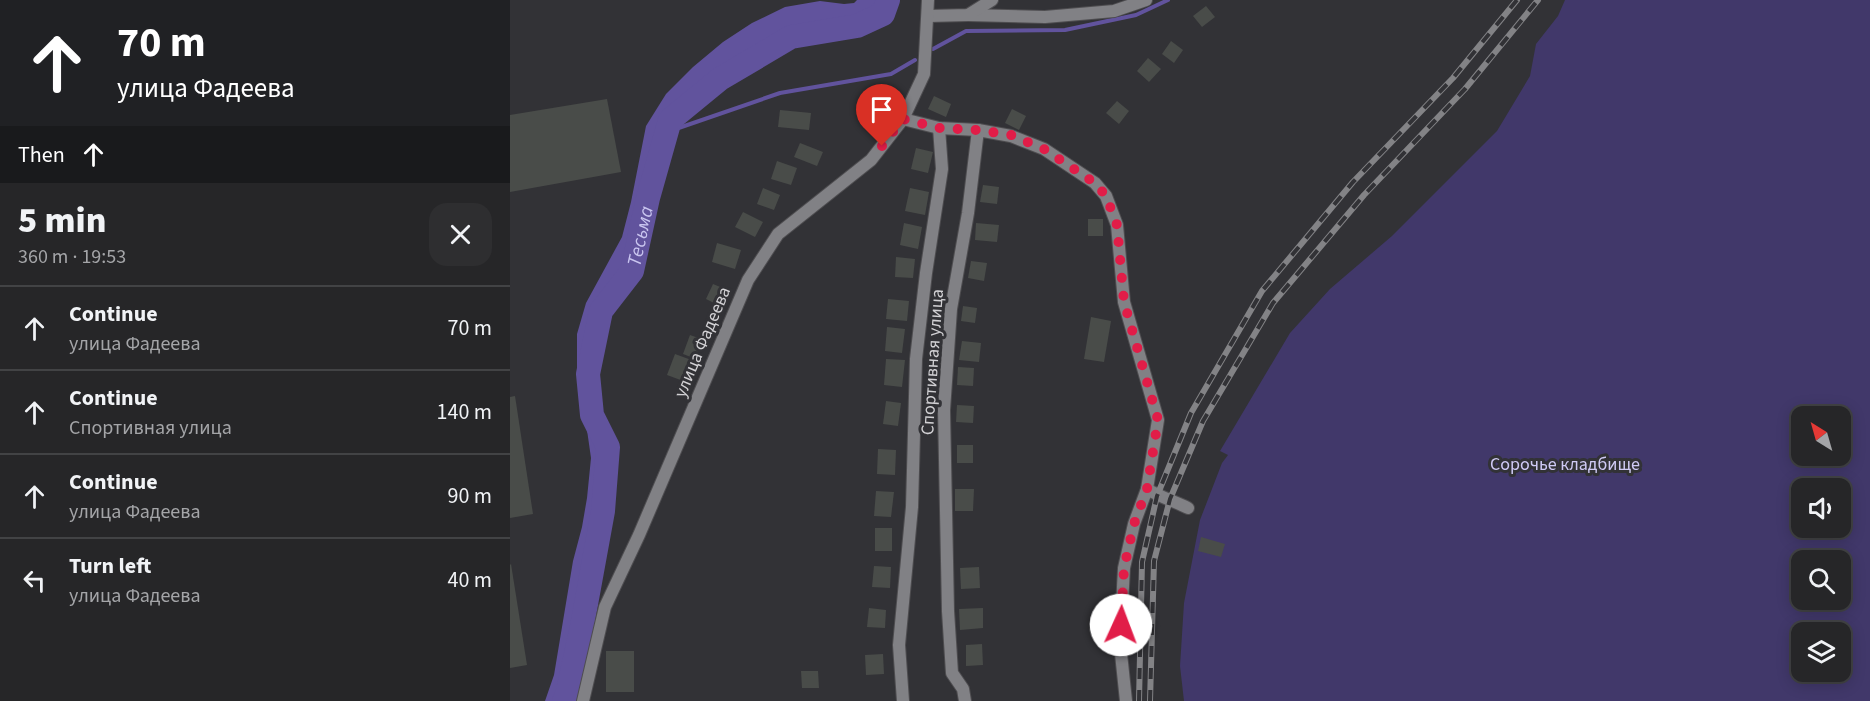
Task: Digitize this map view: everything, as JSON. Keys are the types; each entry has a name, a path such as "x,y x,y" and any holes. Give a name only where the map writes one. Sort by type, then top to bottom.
{"street":[{"name":"улица Фадеева","path":"583,701 605,607 639,535 748,280 778,234 871,160 903,119 924,74 928,0"},
{"path":"968,15 992,0"},
{"path":"928,16 1045,17 1114,11 1146,0"},
{"path":"903,119 939,128 1011,135 1044,149 1095,183 1106,196 1117,225 1124,302 1158,420 1147,489 1134,524 1124,568 1120,644 1126,701"},
{"name":"Спортивная улица","path":"903,701 898,645 912,507 916,358 942,168 939,128"},
{"name":"Спортивная улица","path":"965,701 963,689 952,673 948,611 944,410 951,309 968,213 978,130"},
{"path":"1147,489 1157,496 1170,499 1188,508"}],"green space":[{"name":"Сорочье кладбище","path":"1565,0 1870,0 1870,701 1184,701 1180,666 1184,603 1200,520 1222,463 1228,455 1220,451 1290,333 1330,289 1392,236 1497,131 1530,76 1536,44 1558,16"}],"water":[{"path":"857,0 894,0 888,8 863,21 823,21 788,30 715,74 688,103 658,146 651,177 649,208 640,236 628,261 609,291 592,332 586,370 590,401 603,438 604,478 601,515 582,577 578,617 559,701 545,701 554,675 573,561 587,498 591,458 586,423 580,404 577,377 577,334 586,303 622,237 646,126 666,94 693,67 723,42 752,23 785,7 820,1 844,4 854,3"}],"building":[{"path":"1206,6 1215,17 1202,27 1193,16"},
{"path":"1171,41 1183,50 1174,63 1162,54"},
{"path":"1148,58 1161,69 1149,82 1137,71"},
{"path":"934,96 951,104 946,117 928,109"},
{"path":"607,99 621,172 510,192 510,115"},
{"path":"1117,101 1129,111 1119,124 1106,113"},
{"path":"1012,109 1026,116 1019,130 1005,123"},
{"path":"780,110 811,113 809,130 778,127"},
{"path":"800,143 823,152 817,166 794,157"},
{"path":"916,148 933,152 928,173 911,169"},
{"path":"777,161 797,168 791,185 771,179"},
{"path":"983,185 999,187 997,204 980,202"},
{"path":"763,188 780,195 774,210 757,204"},
{"path":"910,188 929,192 925,215 905,211"},
{"path":"743,212 763,222 755,237 735,227"},
{"path":"1088,219 1103,219 1103,236 1088,236"},
{"path":"904,223 922,227 918,249 900,245"},
{"path":"976,223 999,225 997,242 975,240"},
{"path":"717,243 741,250 735,269 712,262"},
{"path":"896,257 915,259 913,278 895,277"},
{"path":"971,261 987,263 984,281 968,278"},
{"path":"713,284 725,289 718,305 706,299"},
{"path":"888,299 909,301 907,321 886,319"},
{"path":"963,306 977,308 975,323 961,321"},
{"path":"1091,317 1111,321 1104,362 1084,359"},
{"path":"887,327 905,329 902,353 885,351"},
{"path":"690,335 704,340 696,359 683,354"},
{"path":"962,341 981,343 979,362 959,360"},
{"path":"675,354 694,361 686,382 667,375"},
{"path":"886,359 905,360 902,387 884,385"},
{"path":"958,367 974,368 973,386 957,385"},
{"path":"515,396 533,514 510,518 510,397"},
{"path":"886,401 901,403 898,426 883,424"},
{"path":"957,405 974,406 973,423 956,422"},
{"path":"957,445 973,445 973,463 957,463"},
{"path":"878,449 896,450 895,475 877,474"},
{"path":"955,489 974,489 973,511 955,511"},
{"path":"876,491 894,492 891,517 874,516"},
{"path":"875,528 892,528 892,551 875,551"},
{"path":"1201,537 1225,544 1221,557 1198,551"},
{"path":"510,565 527,665 510,668"},
{"path":"874,566 891,567 890,588 872,587"},
{"path":"979,567 980,588 961,589 960,568"},
{"path":"869,608 886,610 885,628 867,627"},
{"path":"983,608 983,628 960,630 959,609"},
{"path":"982,644 983,665 966,666 966,645"},
{"path":"606,651 634,651 634,692 606,692"},
{"path":"883,654 884,674 866,675 865,655"},
{"path":"801,671 818,671 819,688 802,688"}],"waterway":[{"name":"Тесьма","path":"564,701 582,626 603,511 608,447 592,415 588,374 601,311 632,271 648,198 670,120 720,79 791,37 857,26 883,14 888,0"},
{"path":"933,49 966,31 1065,30 1136,15 1168,0"},
{"path":"667,132 780,93 891,74 915,60"}],"railway":[{"path":"1139,701 1142,562 1157,496 1191,413 1262,291 1353,182 1453,78 1517,0"},
{"path":"1150,701 1154,561 1170,499 1203,421 1273,303 1364,195 1465,89 1538,0"}],"route":[{"path":"882,146 903,119 939,128 1011,135 1044,149 1095,183 1106,196 1117,225 1124,302 1158,420 1147,489 1134,524 1124,568 1121,625"}]}
